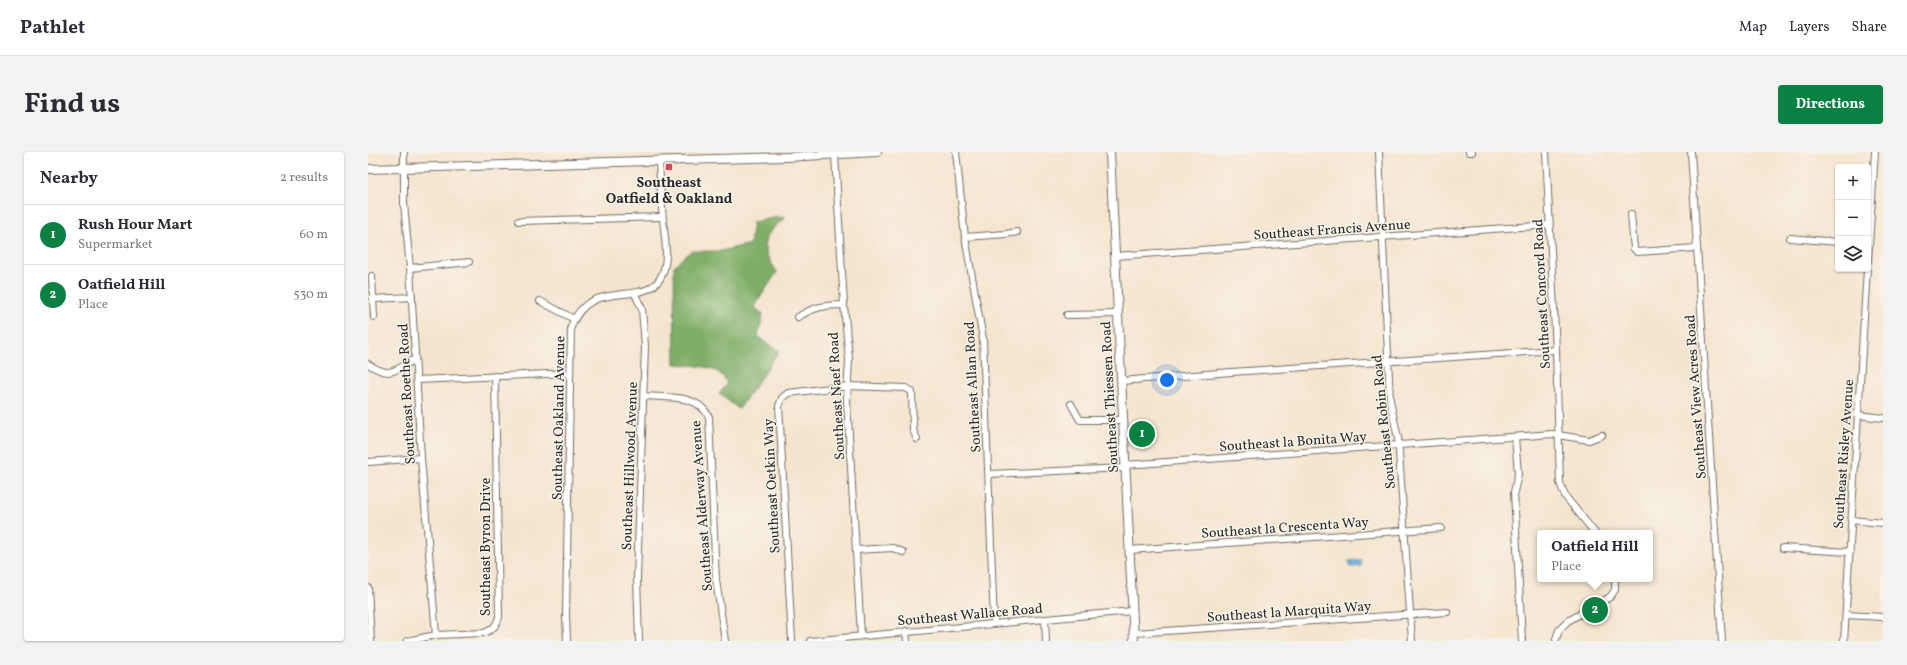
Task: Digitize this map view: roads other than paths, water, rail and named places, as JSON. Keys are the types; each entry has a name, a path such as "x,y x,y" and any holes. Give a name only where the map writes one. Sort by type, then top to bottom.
{"main road":[{"path":"368,169 660,161 835,155 877,152"},
{"name":"Southeast Thiessen Road","path":"1110,152 1134,637"}],"street":[{"name":"Southeast Roethe Road","path":"404,152 404,195 412,297 421,458 436,635"},
{"name":"Southeast Allan Road","path":"956,152 964,237 982,328 994,623"},
{"name":"Southeast Robin Road","path":"1379,152 1390,401 1396,424 1399,445 1412,641"},
{"name":"Southeast Concord Road","path":"1546,152 1562,488 1565,496 1593,530"},
{"name":"Southeast View Acres Road","path":"1691,152 1722,641"},
{"path":"1870,236 1875,152"},
{"name":"Southeast Naef Road","path":"835,155 844,304 849,359 848,386 861,636"},
{"name":"Southeast Oakland Avenue","path":"567,641 566,615 570,334 574,319 583,307 595,299 606,296 635,294 652,286 659,279 664,270 666,258 662,216 660,161"},
{"path":"1631,214 1634,249 1637,252 1697,248"},
{"path":"519,220 662,216"},
{"name":"Southeast Francis Avenue","path":"1116,256 1549,225"},
{"path":"964,237 1017,232"},
{"path":"1790,238 1835,242"},
{"path":"410,268 469,262"},
{"name":"Southeast Risley Avenue","path":"1844,641 1868,272"},
{"path":"372,276 374,317"},
{"name":"Southeast Hillwood Avenue","path":"635,294 642,309 644,328 644,396 637,578 639,641"},
{"path":"373,299 412,297"},
{"path":"540,301 574,319"},
{"path":"798,317 809,309 816,307 844,304"},
{"path":"1067,315 1118,314"},
{"path":"1121,381 1556,350"},
{"path":"368,364 381,372 391,372 401,369 415,359"},
{"path":"416,380 570,373"},
{"name":"Southeast Byron Drive","path":"407,641 436,635 483,633 491,631 496,625 499,617 495,376"},
{"name":"Southeast Oetkin Way","path":"792,641 778,406 782,398 788,393 848,386 906,388 912,392 913,430 917,439"},
{"name":"Southeast Alderway Avenue","path":"644,396 688,399 703,407 709,417 716,580 725,641"},
{"path":"1071,404 1077,418 1080,420 1123,420"},
{"path":"1858,415 1883,418"},
{"name":"Southeast la Bonita Way","path":"989,474 1125,467 1559,434 1589,440 1602,435"},
{"path":"1515,437 1518,474 1514,492 1522,641"},
{"path":"368,462 421,458"},
{"path":"1851,520 1883,523"},
{"name":"Southeast la Crescenta Way","path":"1129,550 1441,528"},
{"path":"856,550 893,548 903,552"},
{"path":"1783,548 1850,552"},
{"path":"1556,639 1559,630 1568,621 1610,597 1615,590 1615,582"},
{"path":"368,588 371,641"},
{"name":"Southeast Wallace Road","path":"810,641 1132,611"},
{"name":"Southeast la Marquita Way","path":"1134,637 1447,612"},
{"path":"1846,615 1883,617"},
{"path":"1045,619 1046,641"},
{"path":"906,631 907,641"}],"water":[{"path":"1361,560 1361,566 1350,567 1349,561"}],"place":[{"name":"Southeast Oatfield & Oakland","path":"669,167"},
{"name":"Rush Hour Mart","path":"1142,434"},
{"name":"Oatfield Hill","path":"1595,610"}]}
